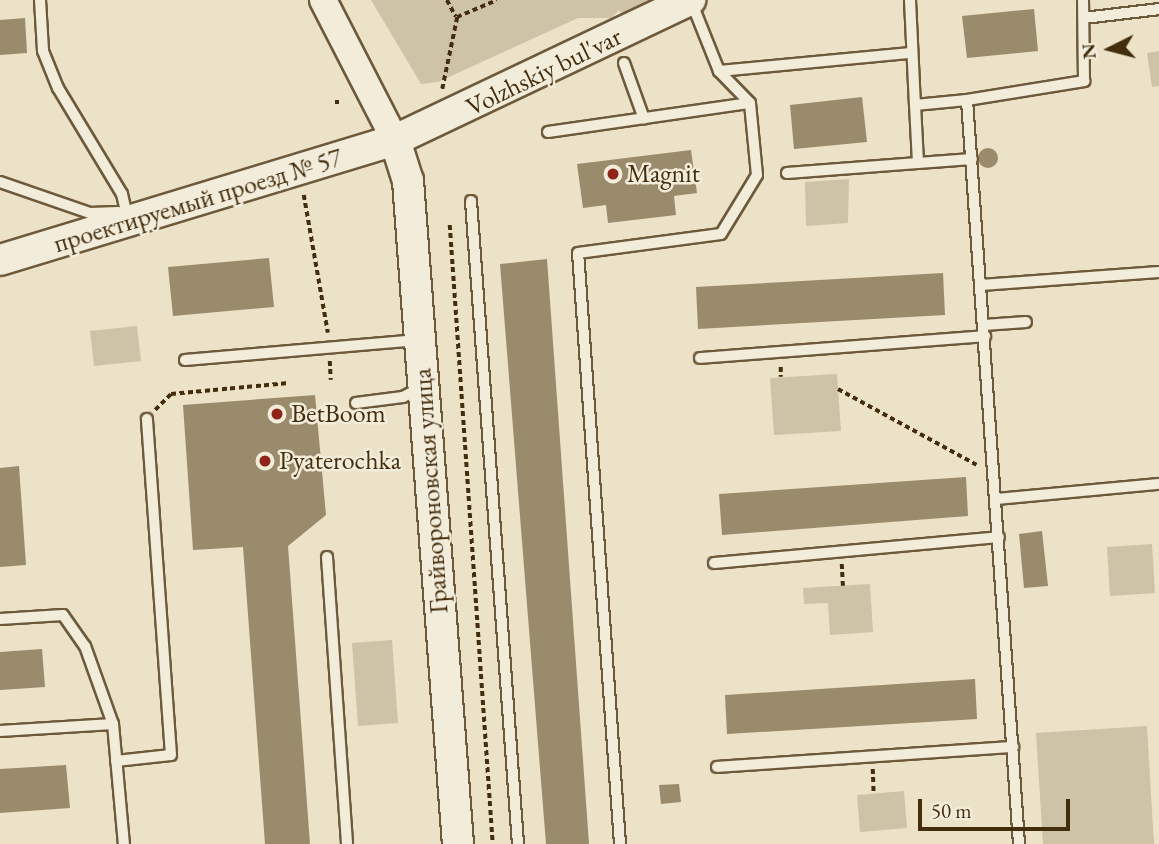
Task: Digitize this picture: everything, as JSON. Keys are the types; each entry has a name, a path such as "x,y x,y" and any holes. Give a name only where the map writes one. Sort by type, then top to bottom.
{"main road":[{"name":"Volzhskiy bul'var","path":"395,140 690,0"},
{"name":"проектируемый проезд № 57","path":"0,260 136,213 395,140"},
{"name":"Грайвороновская улица","path":"395,140 408,181 458,844"}],"street":[{"path":"323,0 395,140"}],"lane":[{"path":"40,0 43,51 58,88 136,213"},
{"path":"620,844 579,253 721,234 757,176 750,103 719,71 690,0"},
{"path":"910,0 918,163"},
{"path":"915,105 967,100 1084,81 1083,0"},
{"path":"1084,18 1159,9"},
{"path":"719,71 911,53"},
{"path":"624,63 645,119"},
{"path":"967,100 1019,844"},
{"path":"548,131 750,103"},
{"path":"788,173 972,159"},
{"path":"0,182 90,213 136,213"},
{"path":"471,201 517,844"},
{"path":"981,285 1159,272"},
{"path":"699,358 984,330 1026,322"},
{"path":"185,360 420,339"},
{"path":"356,403 403,397 423,386"},
{"path":"116,761 171,755 147,419"},
{"path":"996,499 1159,484"},
{"path":"714,563 999,537"},
{"path":"327,557 347,844"},
{"path":"0,619 63,615 95,666 113,724 124,844"},
{"path":"0,732 113,724"},
{"path":"717,767 1013,747"}],"path":[{"path":"441,95 457,17 447,0"},
{"path":"457,17 497,0"},
{"path":"304,195 329,348 331,380"},
{"path":"450,225 493,844"},
{"path":"147,419 171,394 288,383"},
{"path":"838,388 994,474"},
{"path":"872,757 874,794"}],"shaded area":[{"path":"371,0 663,0 624,18 619,10 611,18 578,18 438,82 421,84"},
{"path":"1159,51 1159,86 1152,87 1147,53"},
{"path":"849,179 848,223 806,226 805,182"},
{"path":"137,326 141,361 94,366 90,331"},
{"path":"837,374 841,431 774,435 770,378"},
{"path":"1152,544 1155,593 1110,596 1107,547"},
{"path":"870,584 873,632 830,635 828,603 804,604 803,588"},
{"path":"392,640 398,723 358,726 352,643"},
{"path":"1147,726 1154,844 1043,844 1036,733"},
{"path":"904,791 907,828 860,832 857,795"}],"building":[{"path":"1034,9 1038,51 967,58 962,16"},
{"path":"25,18 27,53 0,55 0,20"},
{"path":"862,97 867,142 794,149 790,105"},
{"path":"984,148 992,148 998,158 992,168 984,168 978,162 978,154"},
{"path":"691,150 697,193 674,196 676,215 608,223 606,205 583,208 577,164"},
{"path":"269,258 274,307 173,316 168,267"},
{"path":"547,259 589,844 546,844 500,264"},
{"path":"943,273 945,315 698,329 696,287"},
{"path":"315,395 326,515 288,546 310,844 265,844 243,547 193,550 183,405"},
{"path":"19,466 26,565 0,567 0,468"},
{"path":"966,477 968,516 722,535 719,494"},
{"path":"1042,531 1048,586 1024,588 1019,534"},
{"path":"42,649 45,687 0,690 0,652"},
{"path":"975,679 977,719 727,734 725,695"},
{"path":"66,765 70,808 0,813 0,769"},
{"path":"679,784 681,802 661,804 659,785"}],"place":[{"name":"Magnit","path":"613,174"},
{"name":"BetBoom","path":"277,414"},
{"name":"Pyaterochka","path":"265,461"}]}
